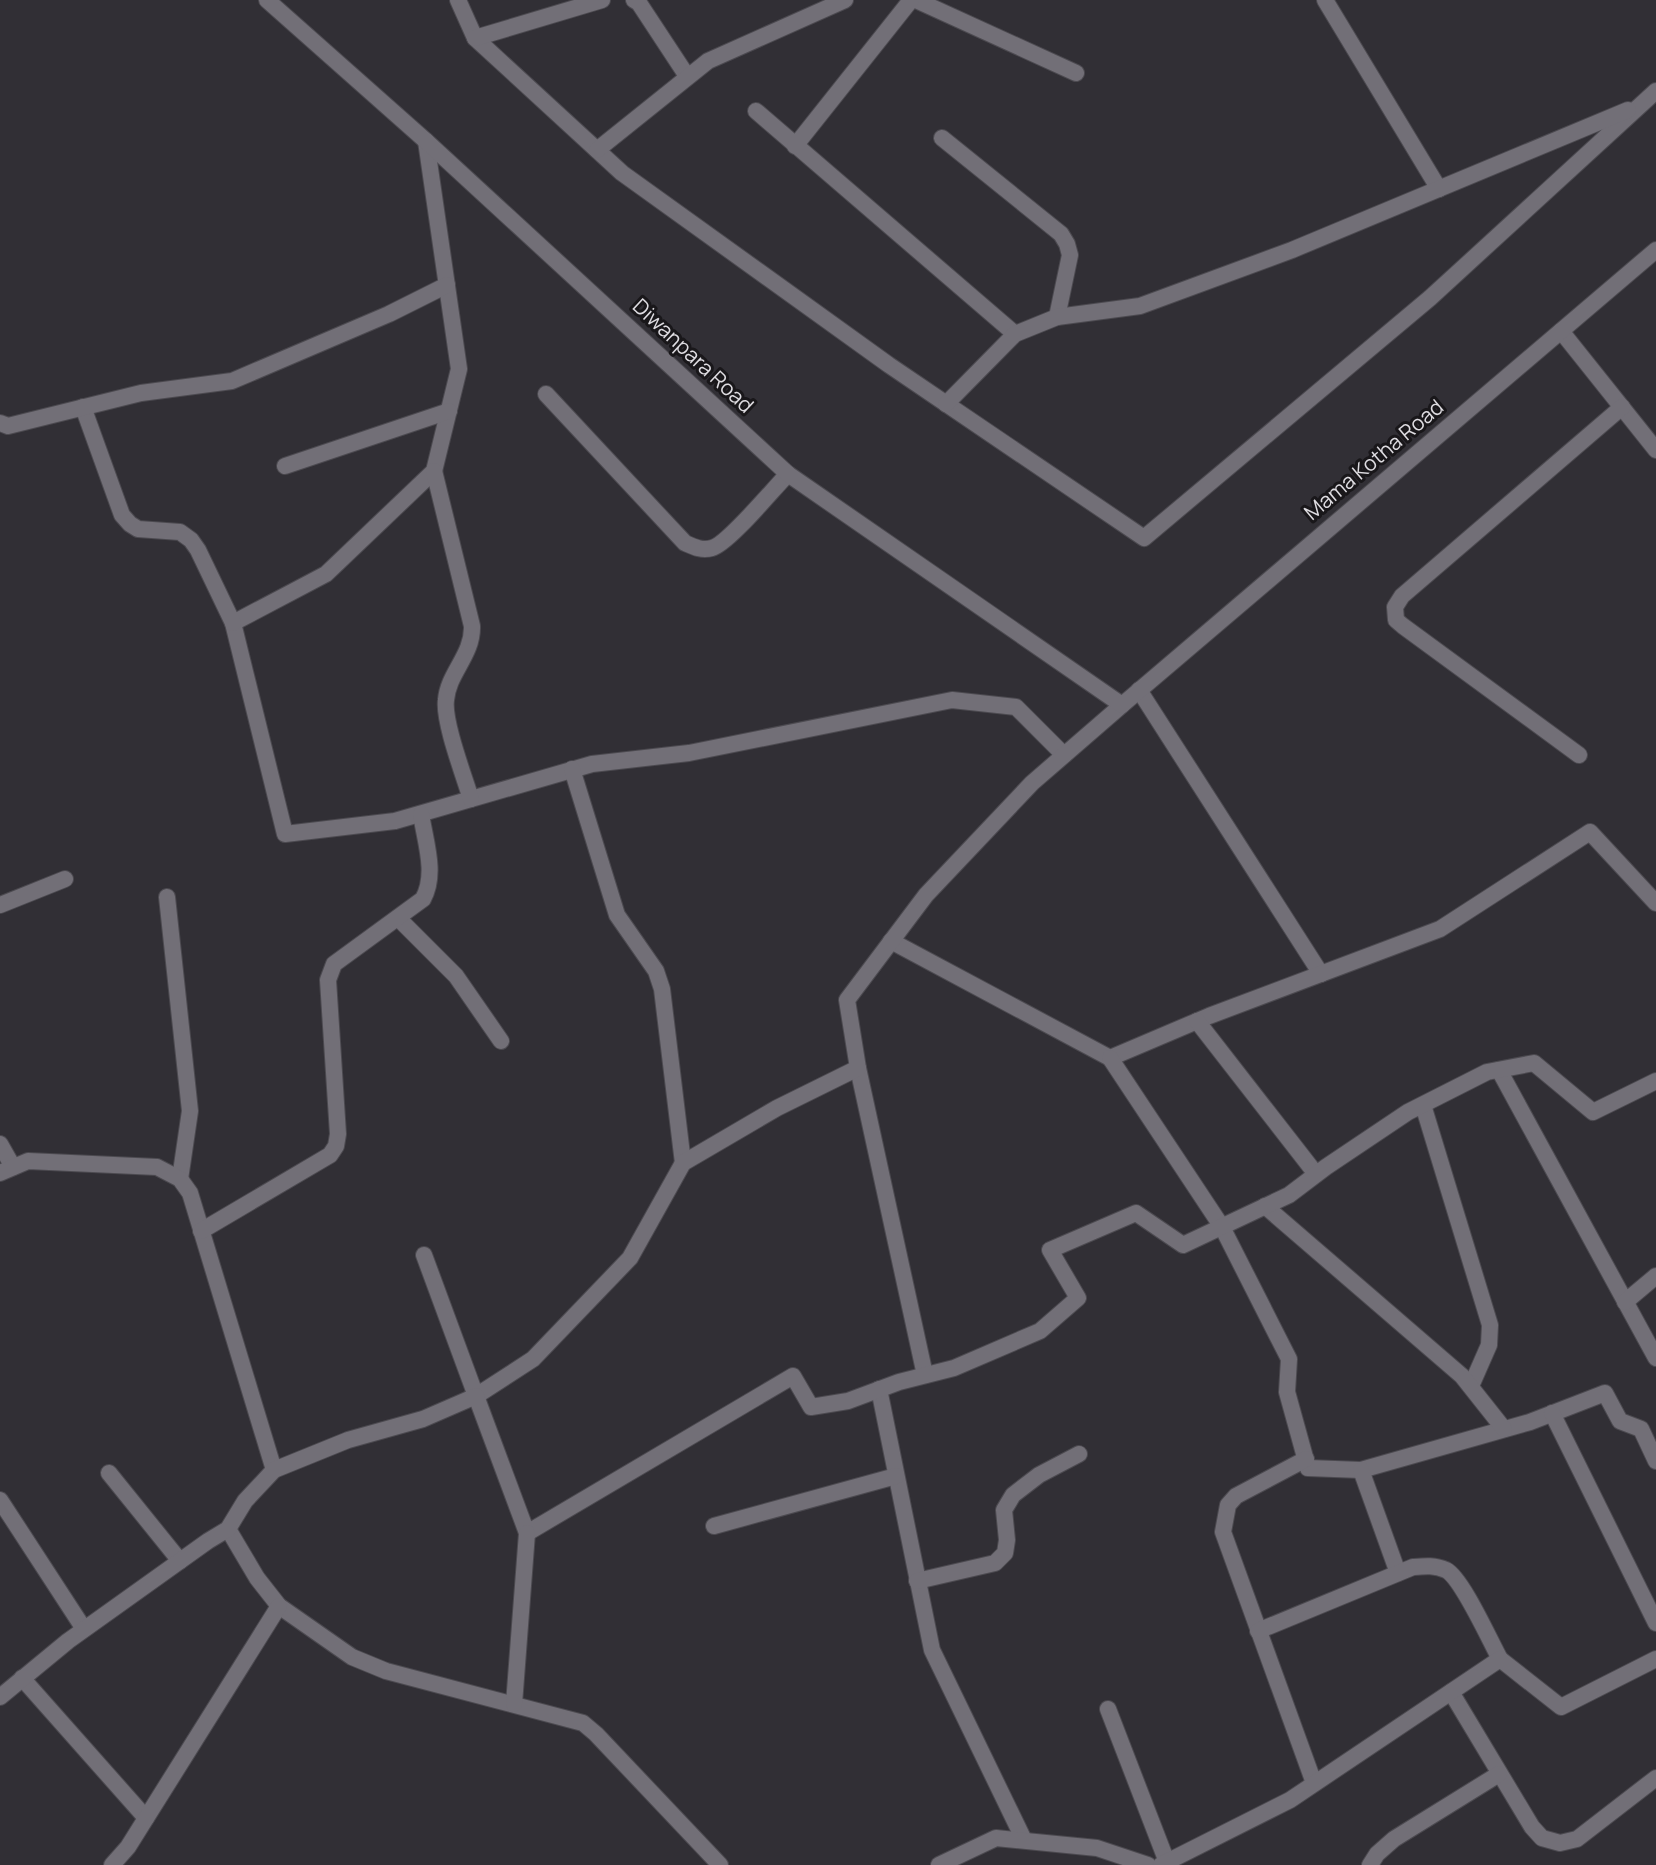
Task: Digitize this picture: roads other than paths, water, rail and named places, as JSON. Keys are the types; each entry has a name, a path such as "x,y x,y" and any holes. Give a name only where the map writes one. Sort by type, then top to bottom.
{"street":[{"name":"Diwanpara Road","path":"267,0 426,141 788,474 1122,705"},
{"path":"458,0 474,38 632,180 889,365 1144,538 1430,298 1656,91"},
{"path":"474,38 602,0"},
{"path":"633,0 639,3 687,76"},
{"path":"597,150 708,61 845,0"},
{"path":"795,146 913,0 1076,73"},
{"path":"1325,0 1439,189"},
{"path":"946,404 1015,334 1057,317 1140,306 1292,250 1640,105"},
{"path":"756,111 1015,334"},
{"path":"942,138 1060,234 1067,244 1070,255 1057,317"},
{"path":"426,141 459,369 434,471 472,626 470,646 446,699 447,716 471,799"},
{"name":"Mama Kotha Road","path":"925,1375 858,1068 847,1000 926,895 1032,783 1656,251"},
{"path":"0,423 8,426 141,393 232,381 389,314 447,285"},
{"path":"1561,331 1656,450"},
{"path":"546,394 686,543 700,549 713,548 726,539 788,474"},
{"path":"83,407 122,515 138,529 180,532 191,540 233,623 285,834 395,821 592,764 689,753 952,700 1016,707 1064,755"},
{"path":"1579,755 1403,626 1396,620 1395,607 1402,596 1622,407"},
{"path":"285,466 449,411"},
{"path":"233,623 326,574 434,471"},
{"path":"1139,690 1321,974"},
{"path":"572,769 616,915 657,971 662,989 683,1163"},
{"path":"201,1231 330,1155 336,1146 338,1134 328,980 330,972 334,964 423,899 429,888 431,877 421,813"},
{"path":"1110,1058 1197,1021 1440,929 1590,832 1656,903"},
{"path":"0,905 65,879"},
{"path":"167,897 190,1111 180,1179"},
{"path":"398,918 456,976 501,1041"},
{"path":"891,941 1110,1058 1222,1227 1289,1359 1287,1392 1308,1468 1361,1470 1504,1429 1605,1393 1620,1421 1641,1429 1655,1456"},
{"path":"1197,1021 1316,1174"},
{"path":"527,1533 793,1376 811,1407 848,1401 879,1389 954,1368 1040,1331 1078,1298 1050,1250 1136,1213 1183,1245 1289,1195 1408,1112 1487,1072 1534,1063 1593,1112 1656,1081"},
{"path":"0,1697 84,1629 208,1540 228,1530 244,1500 274,1470 348,1440 423,1419 476,1396 533,1359 630,1258 683,1163 777,1108 858,1068"},
{"path":"1499,1070 1656,1358"},
{"path":"1423,1105 1490,1325 1489,1345 1471,1386"},
{"path":"0,1144 7,1170 28,1161 157,1167 180,1179 190,1193 274,1470"},
{"path":"1265,1206 1451,1365 1471,1386 1504,1429"},
{"path":"424,1255 527,1533 514,1704"},
{"path":"1626,1302 1656,1276"},
{"path":"879,1389 932,1650 1024,1840"},
{"path":"1552,1413 1656,1623"},
{"path":"917,1581 995,1563 1005,1553 1007,1540 1004,1510 1012,1495 1039,1475 1079,1454"},
{"path":"1306,1459 1236,1496 1228,1505 1223,1532 1314,1783"},
{"path":"1361,1470 1398,1573"},
{"path":"109,1473 180,1561"},
{"path":"714,1526 896,1476"},
{"path":"0,1500 84,1629"},
{"path":"228,1530 257,1578 279,1606 352,1658 386,1671 583,1724 596,1734 720,1865"},
{"path":"1258,1630 1413,1567 1432,1566 1448,1570 1459,1584 1500,1659 1561,1707 1656,1659"},
{"path":"112,1865 128,1847 279,1606"},
{"path":"1108,1709 1164,1863 1290,1800 1500,1659"},
{"path":"22,1678 146,1818"},
{"path":"1450,1692 1532,1827 1542,1838 1560,1843 1577,1839 1656,1779"},
{"path":"1370,1865 1377,1854 1394,1839 1499,1774"},
{"path":"943,1864 996,1838 1097,1848 1148,1865"}]}
